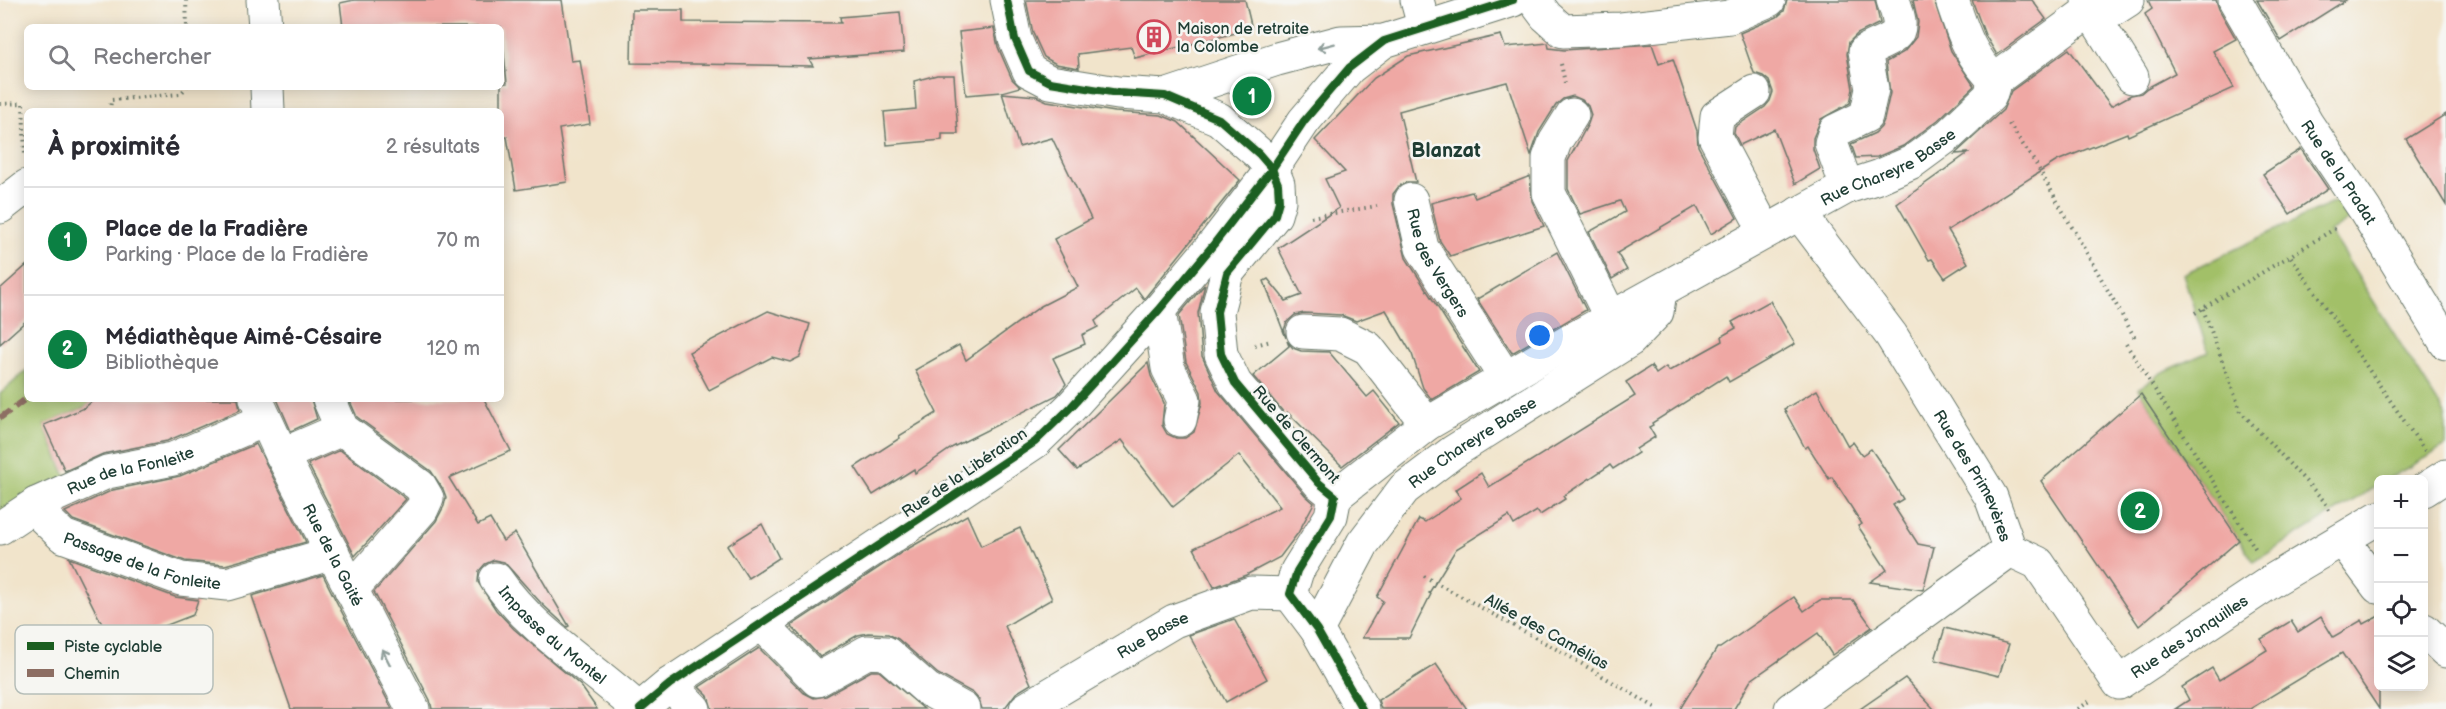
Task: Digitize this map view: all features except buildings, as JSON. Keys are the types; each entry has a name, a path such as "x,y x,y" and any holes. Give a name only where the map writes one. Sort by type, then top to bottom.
{"street":[{"path":"262,0 265,24"},
{"path":"1007,0 1016,39 1029,71 1050,82 1118,93 1165,96 1219,119 1259,154 1272,170 1278,184 1279,201 1275,215"},
{"path":"1165,96 1276,59 1341,42 1384,41 1420,13 1477,13 1513,0"},
{"path":"1534,0 1546,16 1563,32 1622,29 1730,17 1769,0"},
{"path":"1847,187 1831,143 1834,131 1866,116 1872,89 1865,51 1894,37 1900,30 1901,21 1893,0"},
{"path":"1952,0 1965,39 1993,88"},
{"name":"Rue Chareyre Basse","path":"1335,496 1426,424 1505,377 1847,187 1912,162 1950,134 1993,88 2089,5 2114,9 2128,0"},
{"name":"Rue de la Pradat","path":"2235,0 2307,124 2365,210 2446,343"},
{"path":"2089,5 2132,78"},
{"name":"Rue de la Libération","path":"639,709 670,684 1035,442 1071,407 1159,310 1272,170 1304,121 1349,68 1384,41"},
{"path":"267,90 268,108"},
{"path":"1754,92 1717,116 1715,136 1766,231"},
{"path":"1572,115 1555,142 1549,158 1549,193 1611,318"},
{"path":"0,207 24,175"},
{"name":"Rue des Vergers","path":"1411,200 1422,248 1505,377"},
{"name":"Rue des Primevères","path":"1791,709 2010,550 1991,497 1891,335 1799,213"},
{"name":"Rue de Clermont","path":"1275,215 1227,273 1217,312 1221,354 1235,383 1319,483 1335,496 1331,516 1297,571 1290,594"},
{"name":"Rue Chareyre Basse","path":"1317,630 1363,543 1404,489 1453,452 1630,340 1657,312 1660,291"},
{"path":"1159,310 1168,368 1185,400 1180,420"},
{"path":"1303,332 1340,334 1368,348 1426,424"},
{"path":"330,402 342,429 420,486 426,498 422,509 351,590"},
{"name":"Rue de la Gaité","path":"260,409 413,709"},
{"name":"Rue de la Fonleite","path":"0,528 36,504 107,472 172,459 260,409"},
{"path":"282,455 342,429"},
{"name":"Passage de la Fonleite","path":"36,504 42,516 63,536 181,579 227,584 333,553"},
{"name":"Rue des Jonquilles","path":"2010,550 2038,563 2119,683 2275,579 2374,521"},
{"path":"2343,540 2375,583"},
{"name":"Impasse du Montel","path":"496,579 507,595 565,651 618,690 639,709"},
{"name":"Rue Basse","path":"1026,709 1174,621 1251,593 1290,594"},
{"path":"1290,594 1317,630 1362,709"},
{"path":"761,623 817,680 867,652 886,652 927,689 963,709"},
{"path":"2428,634 2446,651"},
{"path":"670,684 694,709"}],"path":[{"path":"186,0 187,24"},
{"path":"1993,88 2134,338"},
{"path":"110,108 111,100 180,94 183,90"},
{"path":"0,104 22,103 24,138"},
{"path":"2195,313 2365,210"},
{"path":"2290,257 2437,481"},
{"path":"2203,309 2241,412 2325,501 2343,540"},
{"path":"1221,354 1303,332"},
{"path":"2126,344 2275,579"}],"green space":[{"path":"2337,201 2351,218 2330,232 2446,416 2446,446 2395,475 2374,475 2374,487 2254,562 2138,389 2161,373 2208,352 2183,274"},
{"path":"24,373 24,402 91,402 84,408 44,425 66,477 0,518 0,394"}],"marked path":[{"path":"0,418 24,400"}],"cycle path":[{"path":"1007,0 1015,39 1029,71 1050,82 1118,93 1165,96 1219,119 1259,154 1272,169 1278,184 1279,201 1275,215 1227,273 1217,312 1221,354 1235,383 1319,483 1335,496 1331,516 1297,571 1290,594 1317,630 1362,709"},
{"path":"640,709 670,684 1035,442 1071,407 1159,310 1272,169 1304,121 1349,68 1384,41 1513,0"}],"place":[{"name":"Maison de retraite la Colombe","path":"1154,37"},
{"name":"Place de la Fradière","path":"1252,96"},
{"name":"Médiathèque Aimé-Césaire","path":"2140,511"}],"district":[{"name":"Blanzat","path":"1446,150"}]}
